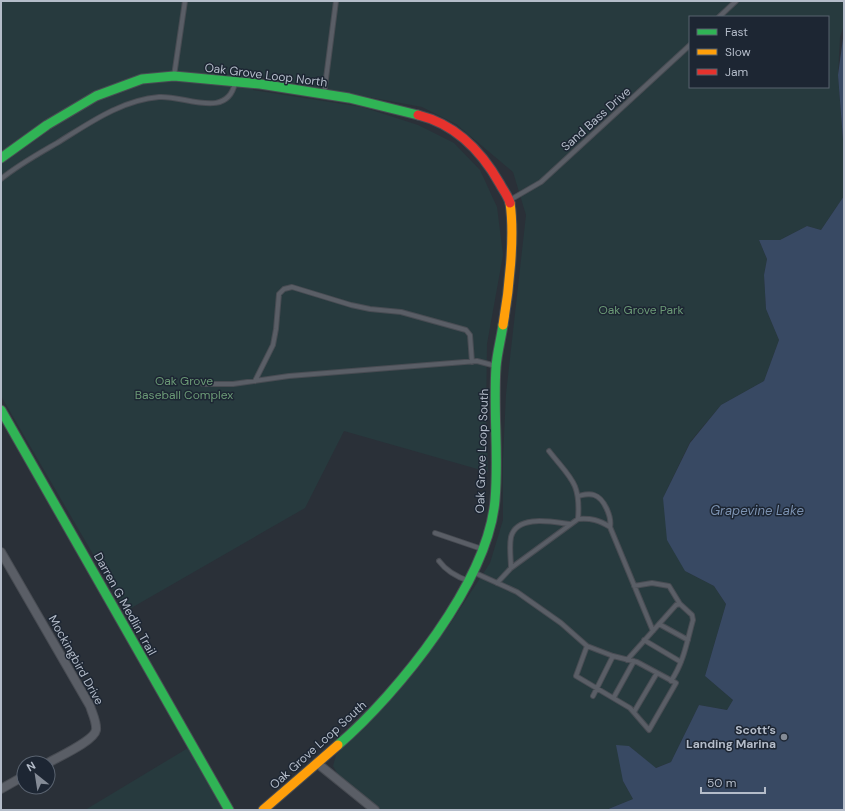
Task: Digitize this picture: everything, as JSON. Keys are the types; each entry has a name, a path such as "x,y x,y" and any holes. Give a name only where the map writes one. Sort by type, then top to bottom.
{"street":[{"name":"Oak Grove Loop North","path":"1,158 47,125 96,96 122,85 142,79 174,76 235,81 324,94 425,117 445,127 468,142 489,164 509,200"},
{"name":"Oak Grove Loop South","path":"263,810 347,737 396,685 430,642 471,576 484,549 494,501 497,440 496,366 507,300 512,224 509,200"},
{"name":"Darren G Medlin Trail","path":"1,410 229,810"},
{"name":"Mockingbird Drive","path":"1,552 90,706 94,716 96,728 95,734 89,740 56,759"},
{"path":"317,763 375,810"},
{"path":"1,788 16,780"}],"lane":[{"path":"174,76 185,1"},
{"path":"324,94 336,1"},
{"path":"720,16 736,1"},
{"name":"Sand Bass Drive","path":"509,200 541,182 689,46"},
{"path":"1,179 101,116 124,105 159,97 216,104 225,101 232,94 235,81"},
{"path":"255,381 273,345 279,294 284,289 292,287 351,305 370,309 401,312 466,330 470,335 472,362"},
{"path":"203,384 234,384 289,376 472,362 484,362 496,366"},
{"path":"549,451 569,473 577,488 578,519"},
{"path":"578,496 594,495 601,499 611,520 610,527 653,631"},
{"path":"497,583 511,568 578,519 589,518 600,521 610,527"},
{"path":"511,568 512,537 518,526 540,520 570,524"},
{"path":"435,533 484,549"},
{"path":"439,561 444,568 457,577 471,576 497,583 517,592 561,623 587,646 634,662 676,683 649,730 634,712 598,688 576,676 587,646"},
{"path":"634,586 652,583 668,586 678,604 692,615 693,620 681,662 670,681"},
{"path":"627,660 678,604"},
{"path":"659,624 688,640"},
{"path":"644,640 681,662"},
{"path":"593,696 613,656"},
{"path":"614,698 634,662"},
{"path":"634,712 657,673"}],"green space":[{"name":"Oak Grove Park","path":"1,1 844,1 844,25 840,37 838,75 844,153 844,196 821,230 807,226 780,240 759,240 767,259 764,275 766,309 779,340 764,381 721,405 690,442 663,498 685,571 714,586 726,604 705,676 733,700 727,710 699,705 671,762 655,768 629,746 623,781 633,799 606,810 381,810 340,778 333,766 336,755 381,709 450,624 490,563 503,520 503,458 506,394 526,215 513,172 456,124 422,107 261,77 253,90 362,107 418,125 454,143 480,170 497,207 503,255 487,344 486,418 488,472 344,431 305,508 126,611 1,396"},
{"path":"188,748 224,810 85,810"}],"water":[{"path":"844,31 844,153 838,75"},
{"name":"Grapevine Lake","path":"844,196 844,810 606,810 633,799 623,781 616,745 629,746 656,768 671,762 699,705 727,710 733,700 705,676 726,604 714,586 685,571 667,540 663,498 690,443 721,405 764,381 779,340 766,309 764,275 767,259 759,240 780,240 807,226 821,230"}],"traffic: fast":[{"path":"1,158 47,125 96,96 142,79 174,76 260,84 349,98 418,115"},
{"path":"338,745 362,723 387,696 413,666 437,633 458,600 476,565 489,532 495,500 496,483 496,367 503,325"},
{"path":"1,410 229,810"}],"traffic: slow":[{"path":"503,325 512,247 510,203"},
{"path":"263,810 338,745"}],"traffic: jam":[{"path":"418,115 444,125 455,132 476,150 493,172 507,195 510,203"}],"place":[{"name":"Scott’s Landing Marina","path":"784,737"}],"park label":[{"name":"Oak Grove Baseball Complex","path":"184,388"}]}
